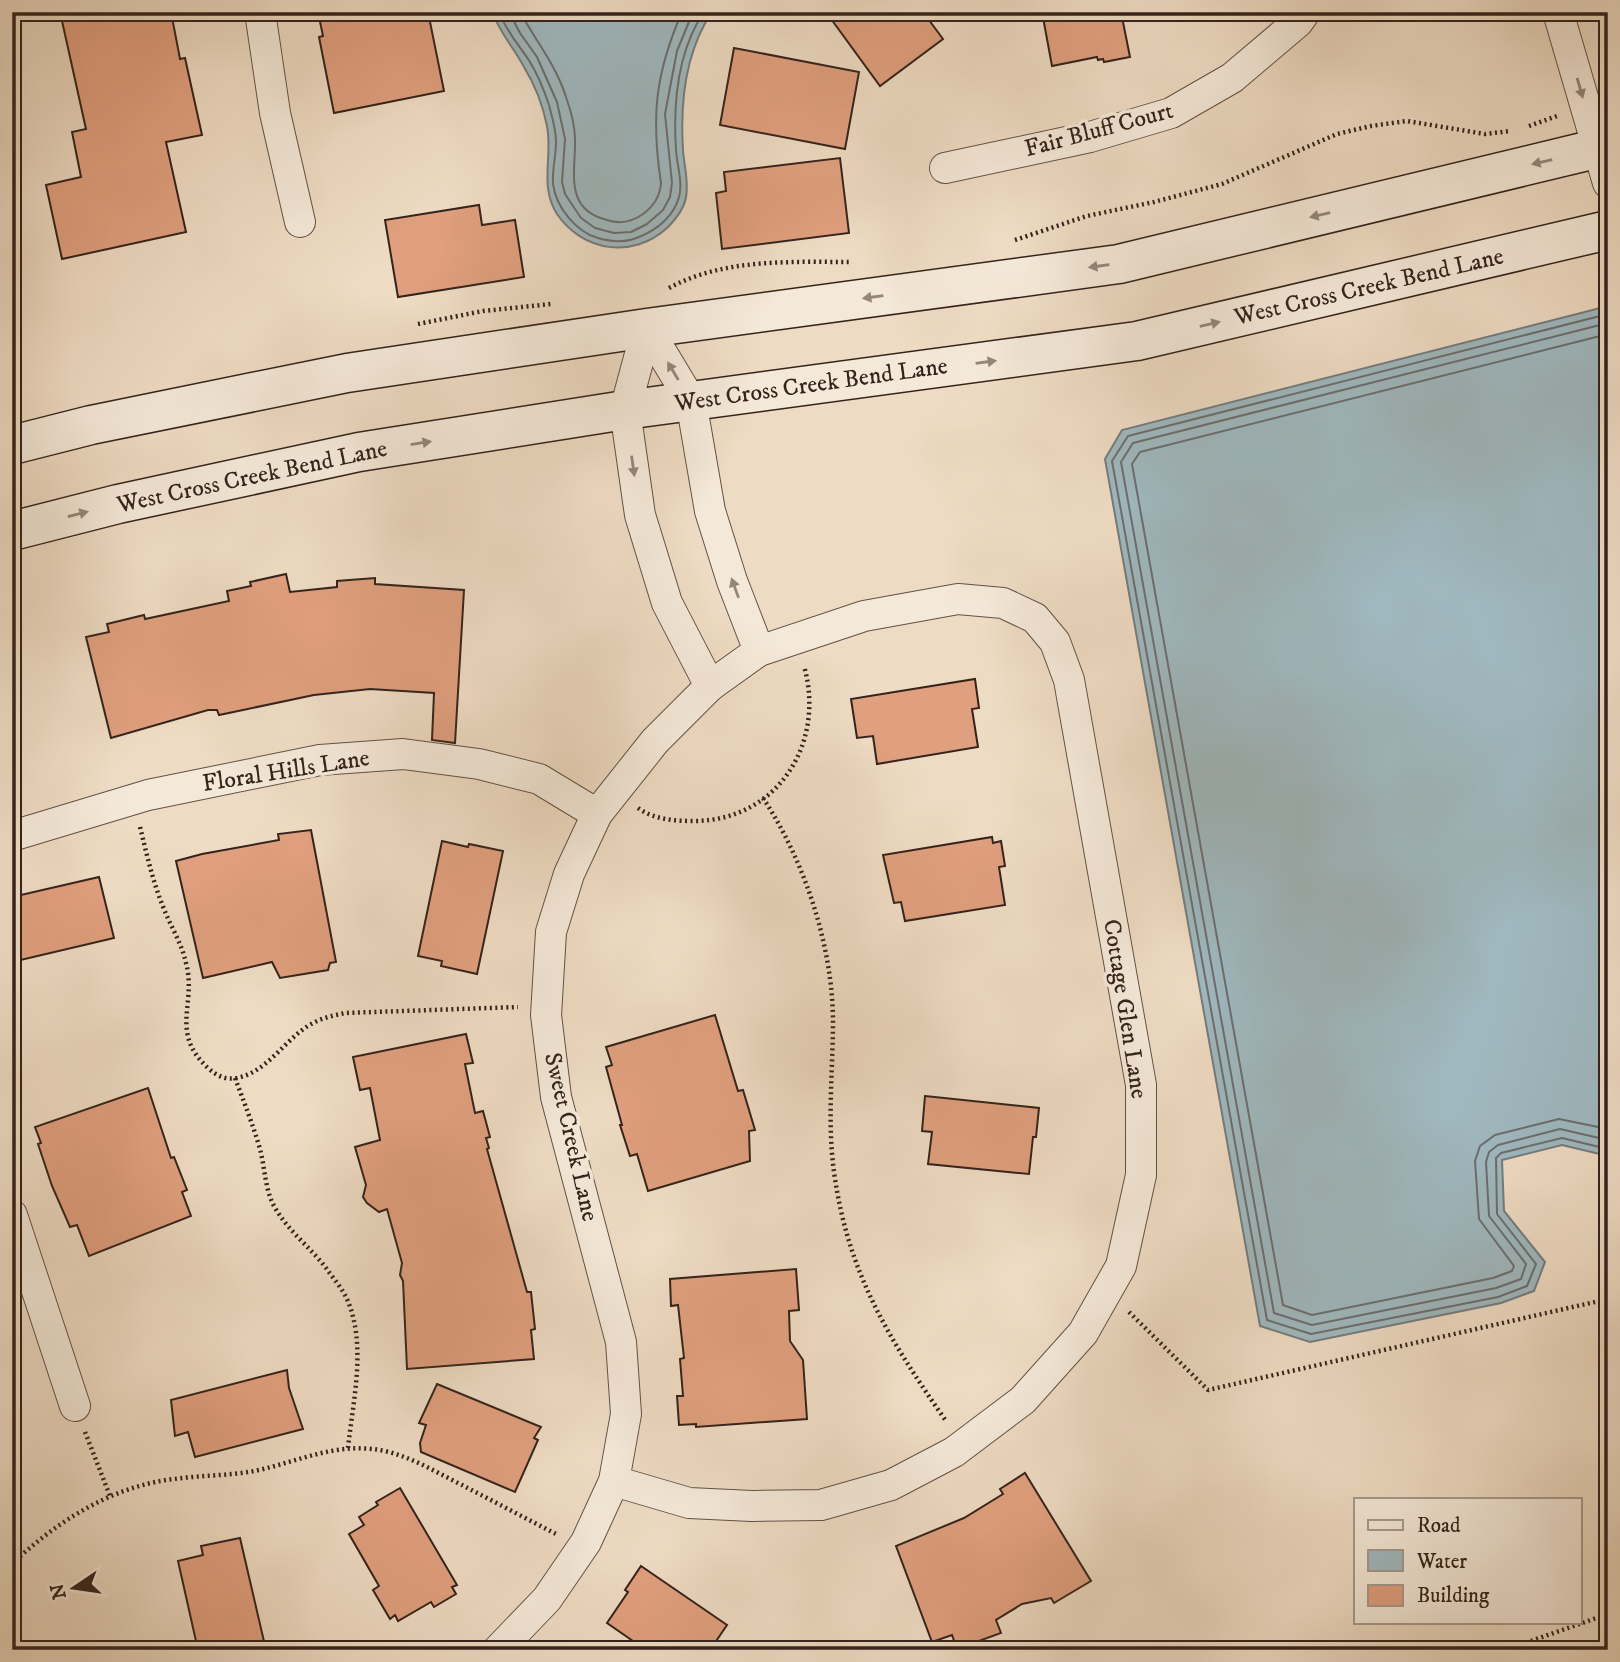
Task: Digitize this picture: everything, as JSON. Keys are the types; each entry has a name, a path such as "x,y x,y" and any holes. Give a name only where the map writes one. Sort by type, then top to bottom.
{"main road":[{"path":"12,445 91,425 347,373 647,328 1119,264 1605,159"},
{"name":"West Cross Creek Bend Lane","path":"12,531 118,504 359,452 625,410 1137,341 1608,230"}],"street":[{"path":"260,12 275,113 300,222"},
{"name":"Fair Bluff Court","path":"945,168 1090,137 1171,114 1232,78 1298,22 1305,12"},
{"path":"1558,12 1585,106 1605,159"},
{"path":"647,328 691,401 710,511 732,581 759,651"},
{"path":"647,328 625,410 640,515 667,603 710,686"},
{"name":"Sweet Creek Lane","path":"498,1650 547,1599 582,1548 614,1481 626,1414 621,1342 556,1097 546,1006 551,932 569,874 606,802 655,741 710,686 759,651 863,616 958,599 1003,603 1035,618"},
{"name":"Cottage Glen Lane","path":"614,1481 689,1503 752,1506 821,1505 891,1485 962,1446 1023,1400 1083,1333 1121,1266 1141,1175 1141,1085 1069,680 1055,642 1035,618"},
{"name":"Floral Hills Lane","path":"12,836 134,799 320,760 403,754 478,764 539,779 606,802"},
{"path":"12,1214 75,1406"}],"path":[{"path":"1013,241 1087,216 1222,184 1337,134 1407,121 1485,134 1520,130 1585,106"},
{"path":"662,292 681,281 745,266 794,262 857,262"},
{"path":"409,327 483,311 554,304"},
{"path":"606,802 643,811 661,819 685,821 725,818 747,810 763,798 791,770 803,746 809,725 810,703 805,670 795,639"},
{"path":"763,798 801,872 826,954 833,1020 829,1106 831,1140 842,1219 853,1256 886,1332 962,1446"},
{"path":"134,799 149,865 163,908 187,964 189,982 186,1030 191,1046 201,1061 217,1075 235,1078 259,1069 294,1036 324,1018 373,1010 546,1006"},
{"path":"235,1078 252,1121 274,1206 285,1223 325,1267 346,1296 352,1313 357,1366 348,1448"},
{"path":"1107,1291 1208,1390 1608,1299"},
{"path":"75,1406 110,1496"},
{"path":"12,1564 66,1521 110,1496 147,1483 256,1471 324,1451 348,1448 369,1449 403,1457 582,1548"},
{"path":"1582,1623 1608,1614"},
{"path":"1505,1650 1579,1624"}],"water":[{"path":"492,12 712,12 696,44 686,78 682,114 687,179 685,202 676,218 654,238 624,247 609,247 580,237 557,214 549,193 548,137 541,103 528,74"},
{"path":"1608,306 1608,1156 1562,1145 1502,1160 1504,1211 1545,1262 1534,1291 1501,1303 1310,1342 1260,1326 1105,459 1122,430"}],"building":[{"path":"60,12 171,12 180,59 185,58 202,135 166,142 186,232 62,259 46,185 81,177 72,132 86,129"},
{"path":"318,12 428,12 444,91 334,113 319,37 323,36"},
{"path":"826,12 923,12 943,39 880,86"},
{"path":"1042,12 1121,12 1130,57 1104,62 1097,57 1052,66"},
{"path":"734,48 859,72 845,149 720,125"},
{"path":"840,158 849,233 722,249 716,193 726,191 724,172"},
{"path":"479,205 482,225 515,220 524,277 398,297 385,220"},
{"path":"286,574 290,592 337,587 337,581 375,578 375,584 464,590 455,743 432,740 434,693 370,689 314,695 219,715 217,710 208,710 111,738 86,637 109,632 107,624 144,615 145,619 229,601 227,591 251,586 250,582"},
{"path":"975,679 979,708 972,709 978,747 877,764 873,736 857,738 851,699"},
{"path":"311,830 336,962 330,963 328,970 280,978 272,962 203,978 176,861 279,840 278,834"},
{"path":"992,837 993,843 1001,841 1005,866 999,867 1005,905 905,921 901,902 894,903 883,855"},
{"path":"442,841 503,851 477,974 441,966 442,961 418,956"},
{"path":"99,877 114,938 12,962 12,897"},
{"path":"715,1015 738,1091 743,1090 755,1130 749,1131 750,1161 648,1191 637,1154 630,1156 620,1125 606,1067 612,1065 606,1047"},
{"path":"466,1034 473,1063 465,1064 475,1113 483,1111 490,1137 486,1138 487,1149 527,1292 531,1292 535,1329 531,1330 534,1359 407,1369 403,1281 400,1275 402,1263 387,1209 379,1212 363,1197 366,1185 355,1147 380,1140 370,1088 360,1090 353,1057"},
{"path":"148,1088 171,1158 174,1157 187,1190 182,1192 191,1216 89,1256 77,1225 70,1227 52,1186 35,1127"},
{"path":"925,1096 1039,1108 1029,1174 928,1164 932,1132 922,1131"},
{"path":"796,1269 799,1310 789,1311 790,1341 803,1360 807,1419 696,1427 696,1424 679,1425 677,1396 683,1396 680,1359 684,1358 678,1305 671,1306 670,1279"},
{"path":"287,1370 289,1388 303,1429 195,1457 188,1432 175,1436 171,1400"},
{"path":"437,1384 541,1427 534,1438 538,1440 515,1492 421,1452 420,1443 426,1425 419,1423"},
{"path":"1025,1473 1091,1581 1054,1603 1051,1598 1022,1604 996,1620 1001,1633 957,1649 952,1635 932,1642 896,1546 964,1518 1003,1494 1000,1489"},
{"path":"400,1488 457,1585 452,1587 456,1594 434,1607 431,1602 398,1621 395,1615 390,1619 373,1590 379,1586 349,1534 364,1525 359,1517 378,1505 376,1502"},
{"path":"240,1538 266,1650 198,1650 178,1561 203,1555 201,1546"},
{"path":"641,1566 727,1625 710,1650 646,1650 607,1623 628,1592 625,1590"}]}
